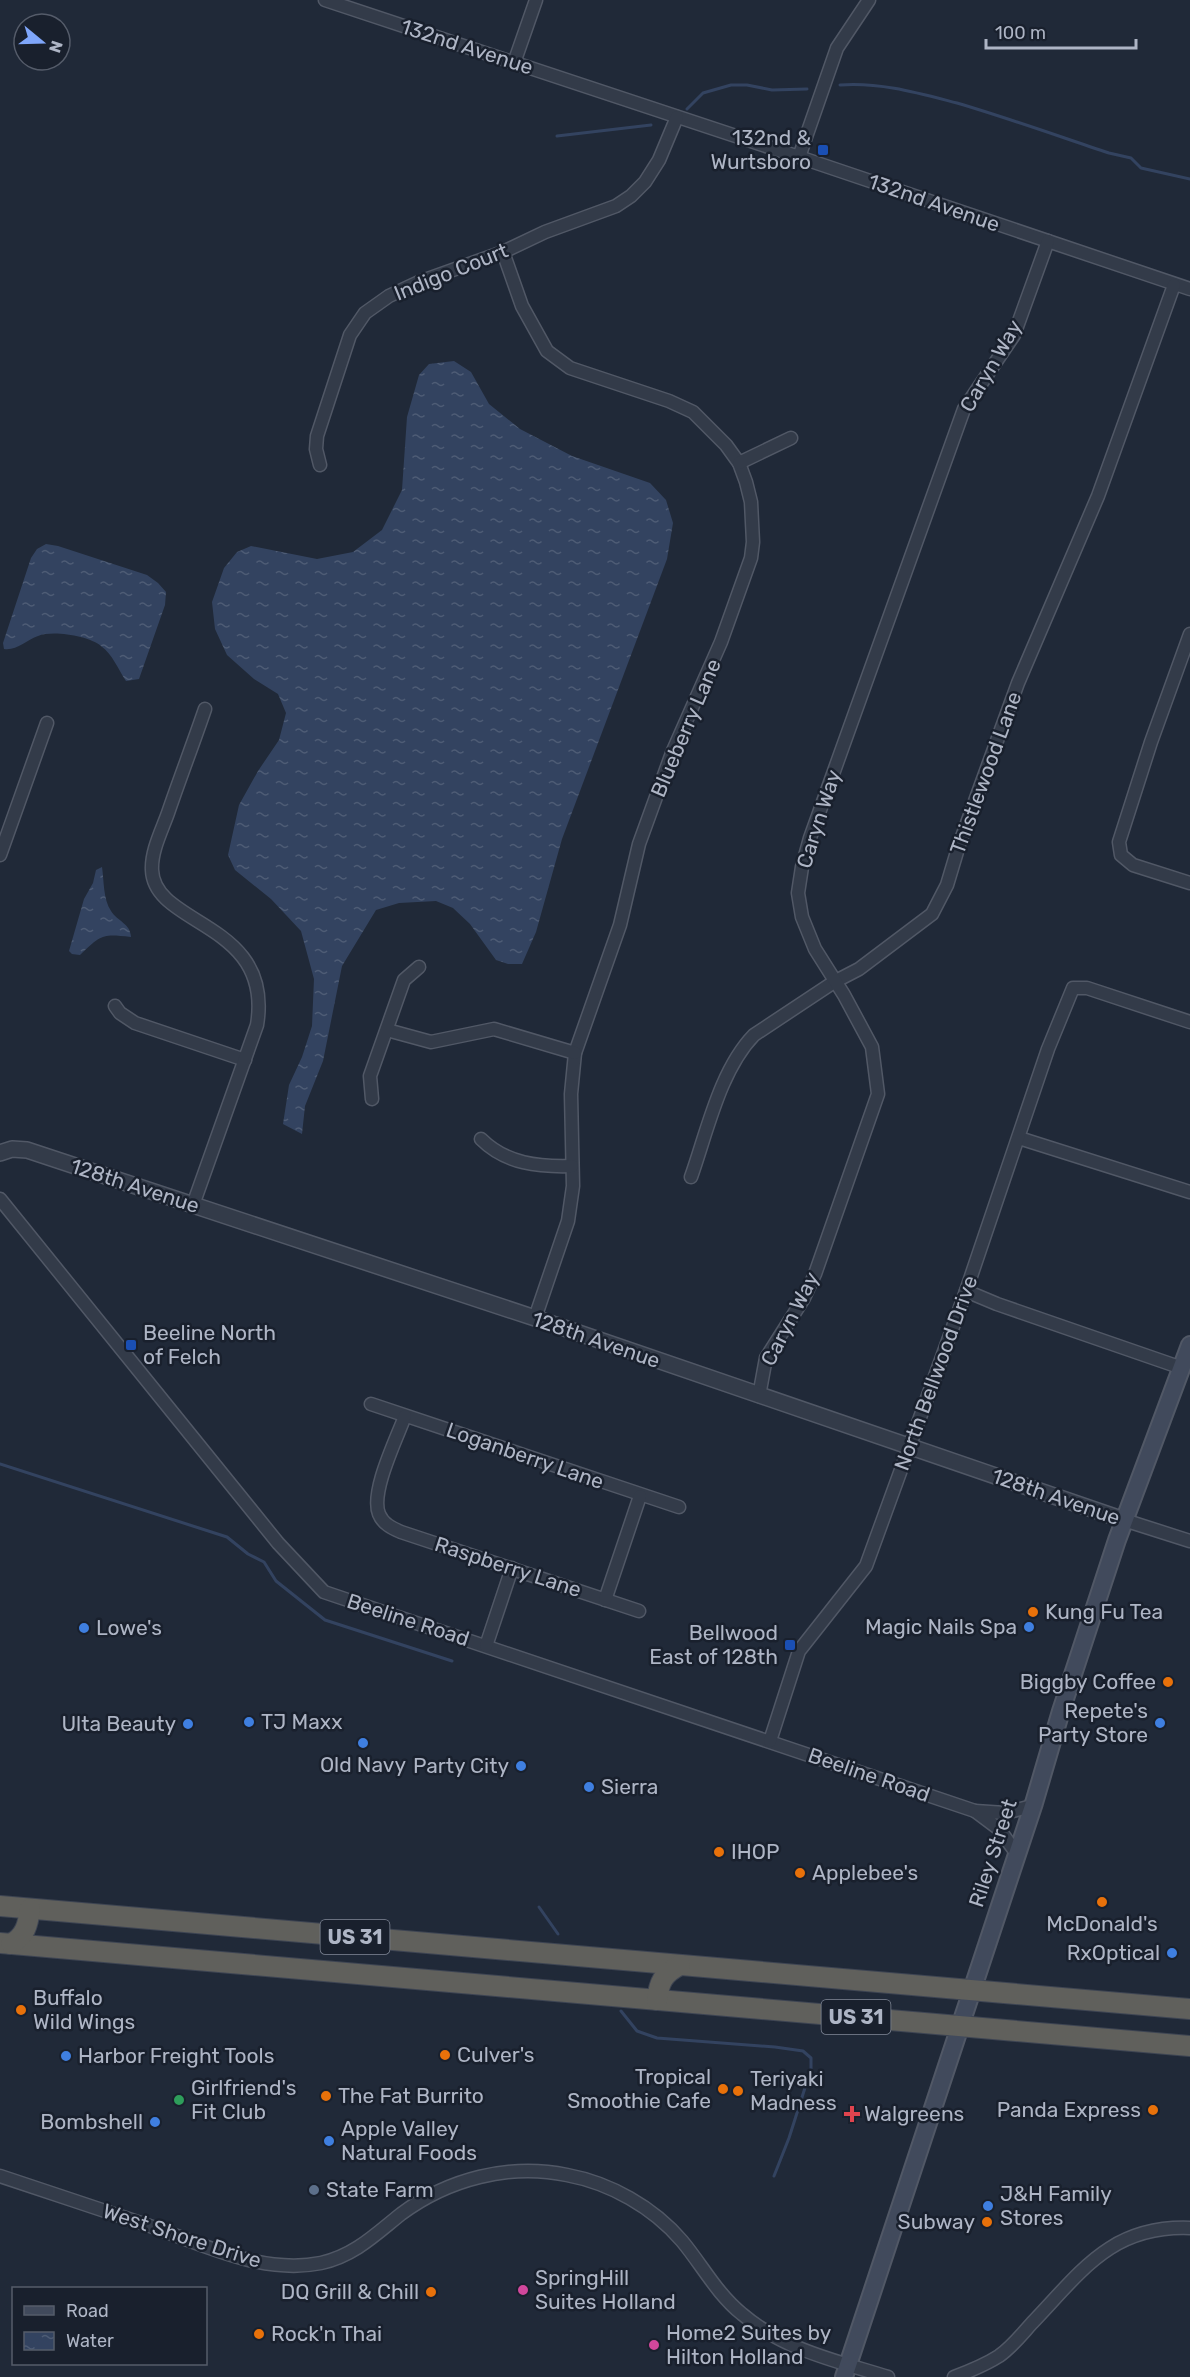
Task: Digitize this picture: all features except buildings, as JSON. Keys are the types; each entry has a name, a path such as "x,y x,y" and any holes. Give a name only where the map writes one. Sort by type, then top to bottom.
{"highway":[{"name":"US 31","path":"0,1906 1190,2009"},
{"path":"5,1944 22,1935 26,1930 30,1909"},
{"name":"US 31","path":"5,1944 1190,2046"},
{"path":"657,2000 660,1981 664,1975 680,1965"}],"main road":[{"name":"Riley Street","path":"846,2371 1017,1854 1124,1520 1190,1345"}],"street":[{"name":"132nd Avenue","path":"325,0 1190,289"},
{"path":"514,63 536,0"},
{"path":"799,157 837,48 869,0"},
{"name":"Indigo Court","path":"320,465 316,449 317,436 350,335 365,313 389,296 419,282 503,252 545,232 616,206 631,196 645,182 659,160 677,117"},
{"name":"Caryn Way","path":"759,1395 766,1358 804,1298 816,1274 878,1094 872,1047 844,995 815,949 801,909 799,885 810,838 964,409 1014,335 1047,241"},
{"name":"Blueberry Lane","path":"503,252 522,306 547,351 570,368 669,401 693,412 726,445 739,463 751,502 753,542 751,558 706,680 672,753 639,844 620,925 574,1053 573,1186 568,1221 535,1318"},
{"name":"Thistlewood Lane","path":"691,1177 727,1077 743,1047 754,1035 834,982 859,969 932,914 947,885 959,845 1018,683 1098,496 1174,285"},
{"path":"739,463 791,438"},
{"path":"1190,634 1151,742 1119,842 1121,855 1133,865 1190,883"},
{"path":"193,1205 257,1025 259,1012 257,988 242,957 231,944 203,922 163,897 157,889 152,868 158,840 205,709"},
{"path":"0,855 47,723"},
{"path":"372,1100 370,1076 404,980 419,967"},
{"name":"North Bellwood Drive","path":"770,1741 800,1651 866,1566 966,1291 1048,1049 1073,988 1087,988 1190,1022"},
{"path":"115,1006 120,1014 135,1023 244,1060"},
{"path":"387,1030 431,1042 494,1029 574,1053"},
{"path":"1019,1138 1190,1192"},
{"path":"481,1139 501,1155 542,1167 572,1166"},
{"name":"128th Avenue","path":"0,1153 12,1149 27,1150 535,1318 909,1448 1190,1541"},
{"name":"Beeline Road","path":"0,1199 278,1543 324,1592 975,1811 1005,1813 1032,1806"},
{"path":"966,1291 997,1304 1182,1368"},
{"name":"Loganberry Lane","path":"371,1404 679,1508"},
{"name":"Raspberry Lane","path":"405,1416 379,1489 377,1508 386,1524 401,1532 639,1611"},
{"path":"605,1600 640,1496"},
{"path":"486,1646 512,1568"},
{"name":"Beeline Road","path":"975,1811 999,1829 1017,1854"},
{"name":"West Shore Drive","path":"0,2176 243,2258 291,2266 321,2263 345,2255 369,2241 423,2200 462,2182 519,2171 567,2175 615,2191 659,2219 682,2242 720,2293 740,2313 761,2328 794,2347 846,2371 888,2377"},
{"path":"954,2377 981,2366 1001,2354 1093,2258 1133,2235 1172,2228 1190,2228"}],"water":[{"path":"454,361 471,372 489,404 520,429 572,456 650,483 666,500 673,523 667,559 562,839 536,932 522,964 508,964 496,960 470,924 453,908 436,901 399,903 376,910 342,966 323,1061 305,1106 302,1134 283,1124 289,1085 302,1057 312,1026 314,979 301,931 271,899 235,870 228,855 239,805 279,740 286,713 278,694 254,679 227,655 215,629 212,602 224,568 237,552 251,546 317,559 353,552 382,530 402,490 407,417 419,375 429,364"},
{"path":"46,544 147,575 166,592 165,605 139,679 126,681 105,650 95,642 80,637 45,634 17,647 4,649 3,643 31,558 37,549"},
{"path":"102,867 108,906 126,926 131,937 103,937 80,955 72,954 69,951 84,899 93,883 96,870"}],"waterway":[{"path":"687,109 703,93 731,85 747,85 772,90 807,89"},
{"path":"840,85 884,87 957,103 1109,153 1131,158 1141,168 1190,179"},
{"path":"557,136 651,125"},
{"path":"0,1464 227,1537 248,1554 264,1562 276,1581 325,1620 452,1661"},
{"path":"539,1907 558,1934"},
{"path":"621,2011 637,2031 657,2038 775,2047 803,2051 811,2058 811,2069 774,2176"}],"place":[{"name":"132nd & Wurtsboro","path":"823,150"},
{"name":"Beeline North of Felch","path":"131,1345"},
{"name":"Kung Fu Tea","path":"1033,1612"},
{"name":"Magic Nails Spa","path":"1029,1627"},
{"name":"Lowe's","path":"84,1628"},
{"name":"Bellwood East of 128th","path":"790,1645"},
{"name":"Biggby Coffee","path":"1168,1682"},
{"name":"TJ Maxx","path":"249,1722"},
{"name":"Repete's Party Store","path":"1160,1723"},
{"name":"Ulta Beauty","path":"188,1724"},
{"name":"Old Navy","path":"363,1743"},
{"name":"Party City","path":"521,1766"},
{"name":"Sierra","path":"589,1787"},
{"name":"IHOP","path":"719,1852"},
{"name":"Applebee's","path":"800,1873"},
{"name":"McDonald's","path":"1102,1902"},
{"name":"RxOptical","path":"1172,1953"},
{"name":"Buffalo Wild Wings","path":"21,2010"},
{"name":"Culver's","path":"445,2055"},
{"name":"Harbor Freight Tools","path":"66,2056"},
{"name":"Tropical Smoothie Cafe","path":"723,2089"},
{"name":"Teriyaki Madness","path":"738,2091"},
{"name":"The Fat Burrito","path":"326,2096"},
{"name":"Girlfriend's Fit Club","path":"179,2100"},
{"name":"Panda Express","path":"1153,2110"},
{"name":"Walgreens","path":"852,2114"},
{"name":"Bombshell","path":"155,2122"},
{"name":"Apple Valley Natural Foods","path":"329,2141"},
{"name":"State Farm","path":"314,2190"},
{"name":"J&H Family Stores","path":"988,2206"},
{"name":"Subway","path":"987,2222"},
{"name":"SpringHill Suites Holland","path":"523,2290"},
{"name":"DQ Grill & Chill","path":"431,2292"},
{"name":"Rock'n Thai","path":"259,2334"},
{"name":"Home2 Suites by Hilton Holland","path":"654,2345"}]}
